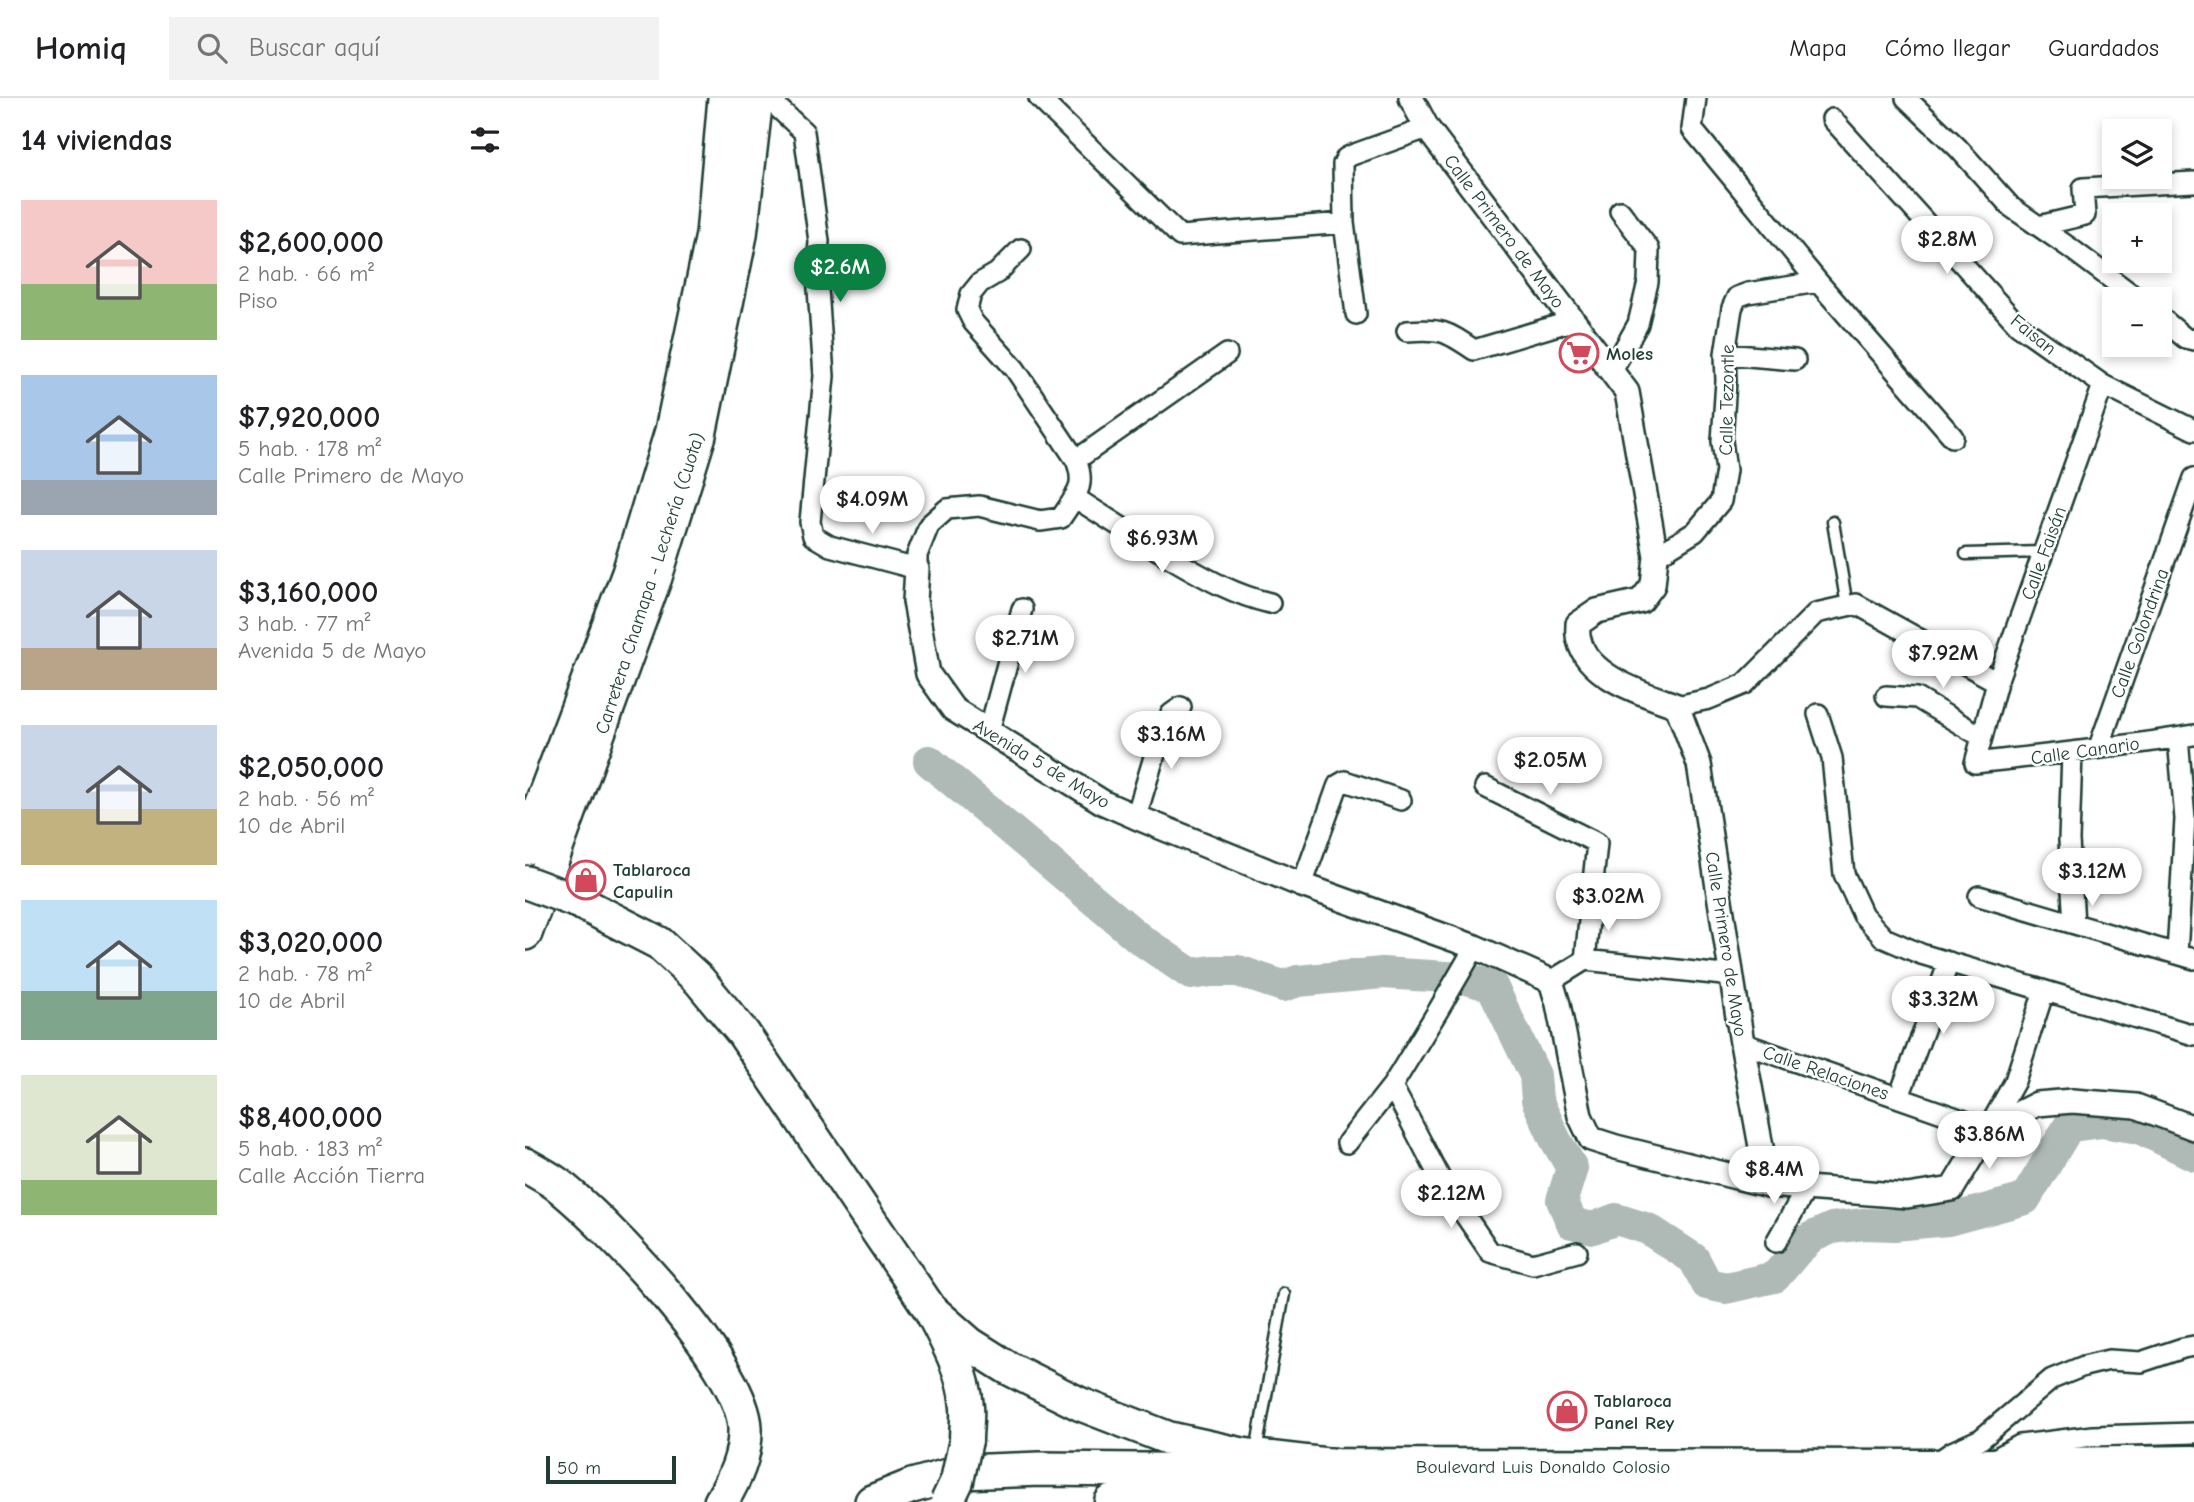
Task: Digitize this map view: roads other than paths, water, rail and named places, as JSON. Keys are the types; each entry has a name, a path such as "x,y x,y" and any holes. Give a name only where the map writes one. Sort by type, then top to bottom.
{"highway":[{"name":"Carretera Chamapa - Lechería (Cuota)","path":"525,848 629,573 672,431 713,235 725,98"},
{"name":"Carretera Chamapa - Lechería (Cuota)","path":"525,933 650,590 699,435 765,101"},
{"path":"525,882 579,902 659,943 699,980 743,1033 930,1309 951,1350 964,1384 968,1410 966,1440 957,1481 947,1502"},
{"path":"525,1165 556,1183 624,1247 674,1304 731,1384 745,1425 743,1459 721,1502"},
{"name":"Boulevard Luis Donaldo Colosio","path":"930,1309 971,1344 1008,1368 1080,1404 1168,1438 1255,1456 1331,1465 1933,1466 2194,1462"},
{"path":"2083,1464 2115,1452 2194,1447"},
{"path":"872,1502 912,1486 962,1472 1040,1469 1246,1471 1331,1465"},
{"name":"Boulevard Luis Donaldo Colosio","path":"1111,1502 1172,1492 1336,1492 1450,1498 2075,1498 2194,1494"}],"street":[{"path":"1039,98 1180,236 1344,223"},
{"name":"Calle Primero de Mayo","path":"1411,98 1427,128 1627,392 1656,556 1653,585 1641,601 1597,611 1578,624 1578,639 1584,654 1599,671 1634,690 1677,706 1699,764 1742,1044 1768,1185"},
{"path":"1696,98 1692,129 1818,282 1953,437"},
{"path":"1906,98 1958,148 2011,207 2122,287"},
{"path":"765,101 804,132 819,241 817,274 824,376 810,522 813,536 830,546 916,569"},
{"name":"Faisan","path":"1832,119 2018,325 2103,385"},
{"path":"1356,314 1344,223 1343,164 1346,158 1427,128"},
{"path":"2039,226 2085,215 2084,188 2194,182"},
{"path":"1611,372 1638,324 1648,282 1649,249 1620,211"},
{"path":"1021,249 997,274 980,282 971,294 967,310 973,323 1015,369 1076,460 1081,473 1081,486 1074,497 1222,587 1247,598 1271,603"},
{"name":"Calle Tezontle","path":"1656,556 1695,532 1721,501 1726,470 1722,441 1727,381 1725,354 1732,309 1737,297 1818,282"},
{"path":"1407,331 1434,329 1455,337 1474,350 1572,321"},
{"path":"2172,328 2185,338 2194,340"},
{"path":"1076,460 1227,354"},
{"path":"1725,354 1795,360"},
{"path":"2103,385 2194,430"},
{"name":"Calle Faisán","path":"1975,763 1997,682 2103,385"},
{"name":"Calle Golondrina","path":"2098,747 2194,478"},
{"name":"Avenida 5 de Mayo","path":"1074,497 1061,518 1040,521 979,506 947,509 929,525 917,555 915,601 928,674 953,709 1104,803 1302,885 1474,947 1551,981"},
{"path":"1677,706 1709,699 1745,684 1816,613 1856,604 1997,682"},
{"path":"989,731 1022,609"},
{"path":"1887,696 1917,698 1982,737"},
{"path":"1136,817 1154,757 1171,714 1181,706"},
{"path":"1818,714 1832,758 1844,874 1863,915 1884,938 1921,954 2194,1035"},
{"path":"1979,896 2185,957 2186,737"},
{"name":"Calle Canario","path":"1975,763 2186,737"},
{"path":"2071,753 2069,839 2074,924"},
{"path":"1302,885 1338,785 1345,781 1401,800"},
{"path":"1485,787 1597,843 1584,960"},
{"path":"1347,1143 1392,1086 1474,947"},
{"path":"1732,976 1584,960 1551,981 1580,1116 1591,1139 1768,1185 1907,1196 1952,1189 2015,1081 2044,992"},
{"path":"1899,1097 1949,962"},
{"name":"Calle Relaciones","path":"1742,1044 1989,1129"},
{"path":"1392,1086 1441,1180 1490,1252 1533,1264 1577,1252"},
{"path":"1989,1129 2037,1104 2072,1101 2136,1106 2194,1128"},
{"path":"1776,1242 1806,1189"},
{"path":"1933,1466 1952,1451 1982,1439 2052,1379 2084,1366 2109,1360 2141,1363 2194,1346"},
{"path":"1984,1465 2020,1445 2093,1436 2194,1433"}],"lane":[{"path":"1833,522 1847,606"},
{"path":"1966,554 2043,552"},
{"path":"1255,1456 1284,1294"},
{"path":"2179,1502 2194,1494"}],"waterway":[{"path":"929,761 1140,939 1191,974 1238,971 1283,986 1298,981 1382,973 1463,978 1492,986 1535,1075 1537,1100 1572,1168 1562,1200 1572,1223 1593,1228 1616,1219 1648,1229 1694,1259 1707,1284 1726,1288 1775,1277 1812,1237 1832,1228 1948,1220 2025,1199 2069,1126 2101,1122 2139,1128 2194,1155"}],"place":[{"name":"Moles","path":"1579,353"},
{"name":"Tablaroca Capulin","path":"586,880"},
{"name":"Tablaroca Panel Rey","path":"1567,1411"}]}
